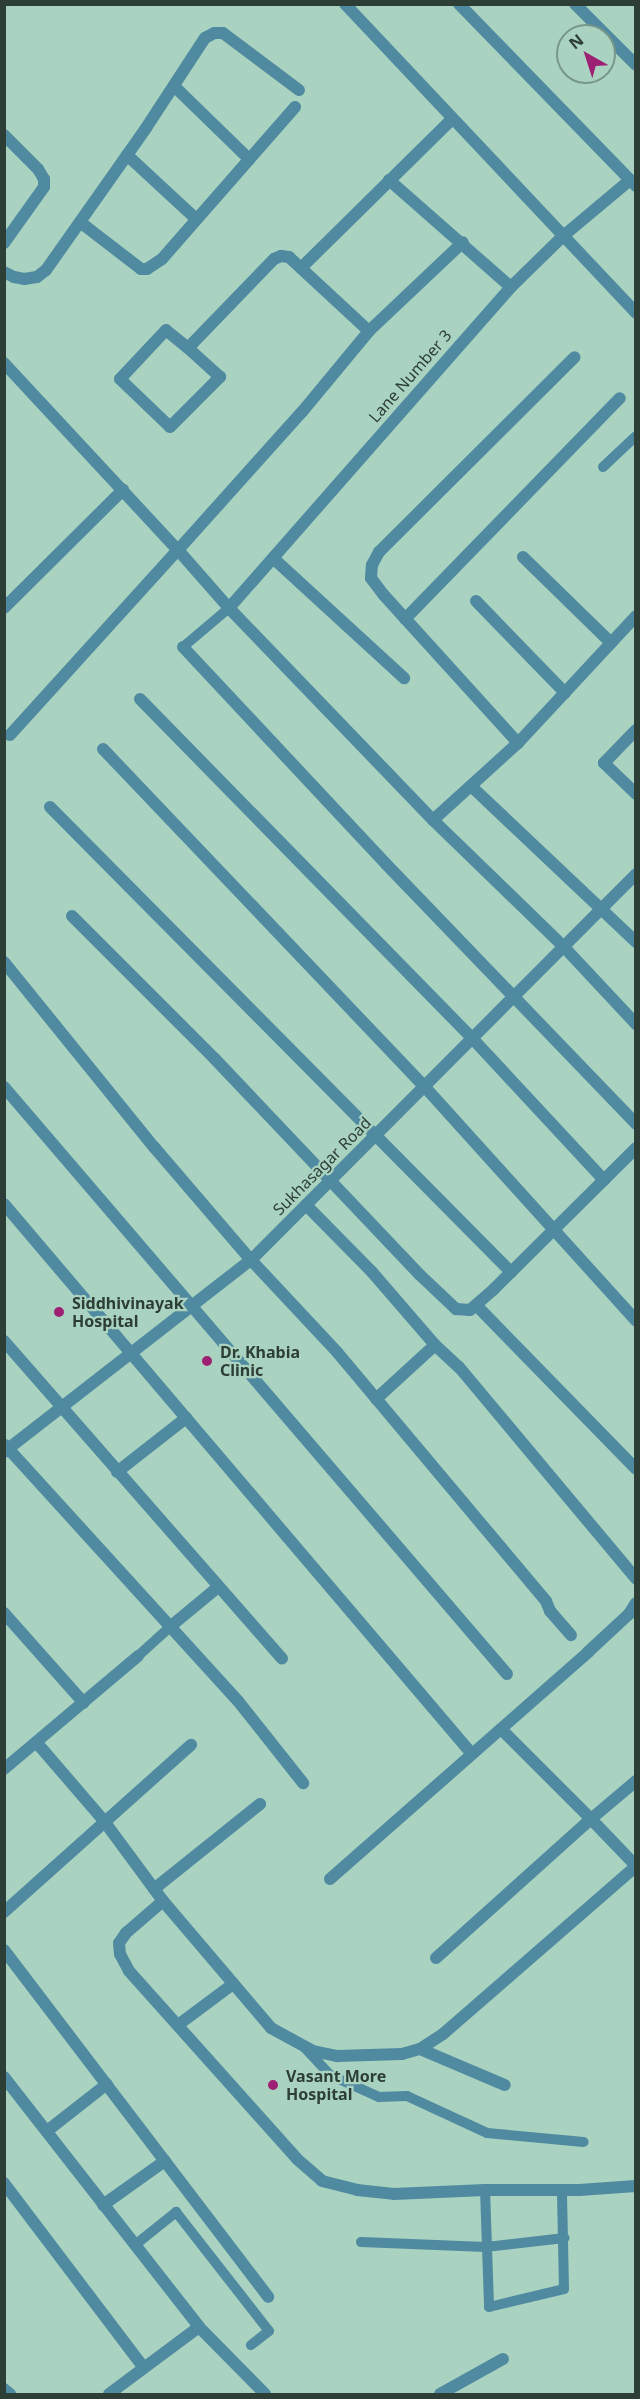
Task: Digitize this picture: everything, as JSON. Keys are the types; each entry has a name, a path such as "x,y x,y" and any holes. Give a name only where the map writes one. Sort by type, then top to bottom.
{"street":[{"path":"345,4 636,314"},
{"path":"459,4 633,183"},
{"path":"575,4 636,65"},
{"path":"4,272 14,277 37,277 46,270 127,155 205,38 214,33 223,33 299,90"},
{"path":"174,86 249,159"},
{"path":"80,222 141,269 147,269 162,259 295,107"},
{"path":"301,268 452,119"},
{"path":"4,135 38,169 44,179 44,188 4,243"},
{"path":"127,155 196,219"},
{"path":"389,180 463,242 511,287"},
{"name":"Lane Number 3","path":"229,608 511,287 562,237 633,183"},
{"path":"10,735 302,412 369,331 463,242"},
{"path":"188,348 274,259 289,257 369,331"},
{"path":"166,330 188,348 220,377 170,427 120,379 166,330"},
{"path":"518,743 405,619 371,578 372,565 379,552 575,357"},
{"path":"4,363 229,608 434,820 563,946 636,1024"},
{"path":"405,619 620,399"},
{"path":"4,608 123,490"},
{"path":"523,556 610,643"},
{"path":"273,558 404,678"},
{"path":"476,600 565,693"},
{"path":"434,820 518,743 636,615"},
{"path":"183,647 512,997 636,1124"},
{"path":"140,699 472,1038 604,1180"},
{"path":"636,730 604,763 636,794"},
{"path":"102,749 424,1086 636,1321"},
{"path":"471,786 636,942"},
{"path":"50,807 511,1272"},
{"name":"Sukhasagar Road","path":"6,1448 251,1260 636,874"},
{"path":"72,916 214,1058 440,1295 456,1309 470,1310 476,1305 604,1180 633,1156"},
{"path":"4,962 154,1147 251,1260 376,1399 546,1601 550,1611 571,1635"},
{"path":"4,1087 190,1307 507,1674"},
{"path":"4,1204 472,1754"},
{"path":"306,1205 372,1272 435,1345 459,1367 636,1579"},
{"path":"476,1305 636,1469"},
{"path":"4,1341 282,1659"},
{"path":"376,1399 435,1345"},
{"path":"117,1472 186,1418"},
{"path":"6,1448 238,1701 303,1783"},
{"path":"171,1626 218,1587"},
{"path":"330,1880 629,1614 636,1603"},
{"path":"4,1613 84,1703"},
{"path":"4,1769 138,1656"},
{"path":"37,1743 104,1821 163,1901 271,2028 305,2047 337,2056 402,2054 420,2049 443,2034 636,1866 501,1729"},
{"path":"4,1912 191,1745"},
{"path":"436,1958 636,1781"},
{"path":"154,1889 260,1804"},
{"path":"163,1901 126,1933 120,1943 120,1954 129,1971 297,2158 321,2181 357,2190 394,2194 485,2190 562,2191 636,2186"},
{"path":"4,1950 268,2297"},
{"path":"178,2025 233,1984"},
{"path":"420,2049 505,2085"},
{"path":"4,2077 199,2326 265,2394"},
{"path":"47,2131 107,2084"},
{"path":"103,2205 165,2161"},
{"path":"4,2183 143,2367"},
{"path":"109,2394 199,2326"},
{"path":"440,2394 502,2359"},
{"path":"4,2390 10,2394"}],"lane":[{"path":"603,467 636,436"},
{"path":"183,647 229,608"},
{"path":"138,1656 171,1626"},
{"path":"305,2047 330,2075 380,2097 407,2096 487,2133 584,2142"},
{"path":"485,2190 489,2307 564,2289 562,2191"},
{"path":"135,2245 176,2212 269,2331 251,2345"},
{"path":"361,2242 486,2247 564,2238"}],"place":[{"name":"Siddhivinayak Hospital","path":"59,1312"},
{"name":"Dr. Khabia Clinic","path":"207,1361"},
{"name":"Vasant More Hospital","path":"273,2085"}]}
